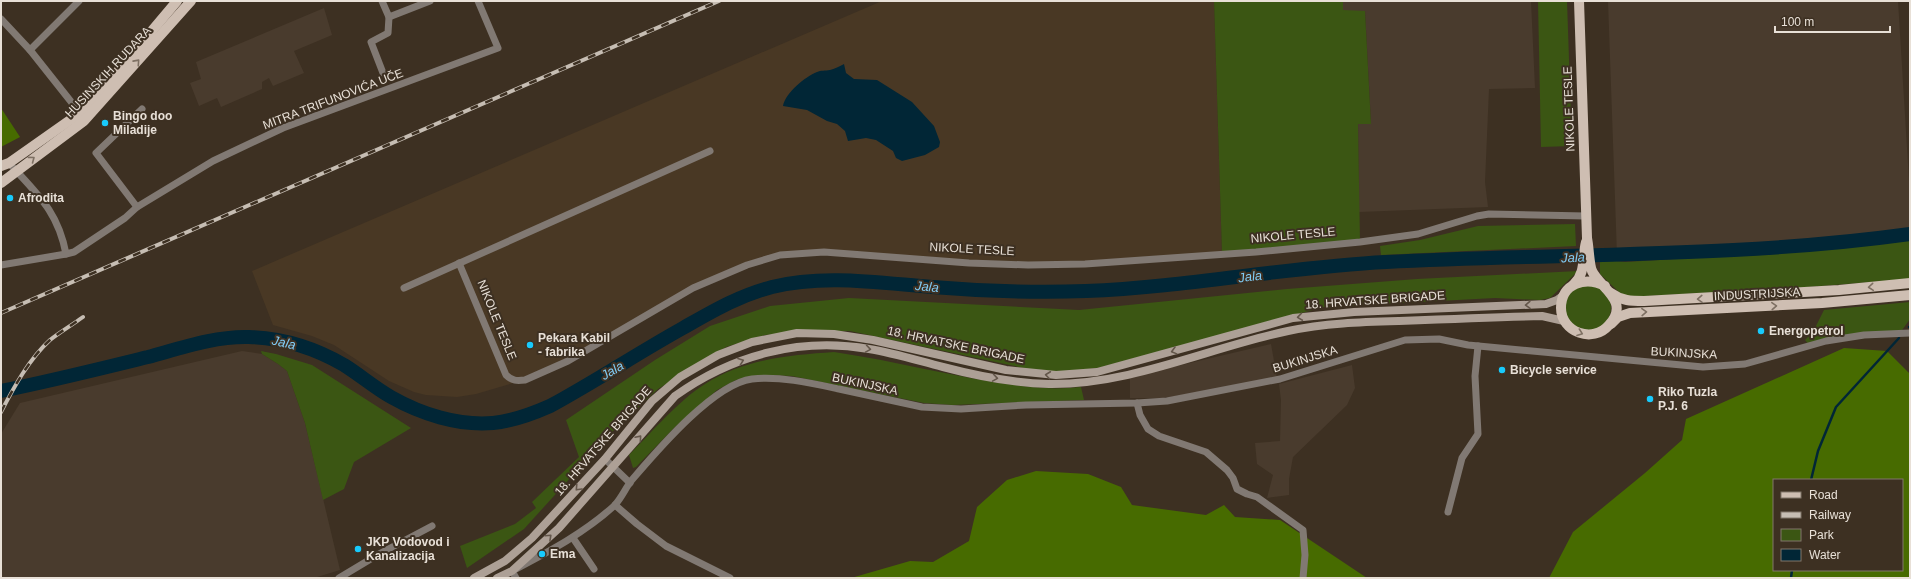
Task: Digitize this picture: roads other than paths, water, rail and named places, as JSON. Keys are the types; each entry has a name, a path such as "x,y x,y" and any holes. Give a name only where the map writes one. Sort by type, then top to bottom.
{"main road":[{"name":"HUSINSKIH RUDARA","path":"5,164 80,113 97,96 177,1"},
{"name":"HUSINSKIH RUDARA","path":"1,183 84,121 191,1"},
{"name":"NIKOLE TESLE","path":"1574,284 1587,268 1583,252 1587,238 1579,1"},
{"path":"1587,268 1608,289 1615,301 1616,309 1610,325 1603,331 1586,335 1573,330 1564,321 1561,312 1561,303 1564,295 1574,284 1590,280 1608,289"},
{"name":"INDUSTRIJSKA","path":"1608,289 1619,299 1628,301 1644,301 1839,290 1910,283"},
{"name":"18. HRVATSKE BRIGADE","path":"474,578 505,562 532,538 605,459 652,401 680,377 718,356 752,342 797,334 834,334 873,340 1006,370 1056,376 1097,372 1293,318 1354,312 1546,304 1557,300 1564,295"},
{"name":"INDUSTRIJSKA","path":"1610,325 1618,317 1630,312 1814,304 1910,295"},
{"name":"18. HRVATSKE BRIGADE","path":"497,578 514,574 560,528 675,396 698,379 758,355 805,345 834,345 869,348 980,376 1018,382 1079,384 1111,379 1290,330 1326,325 1542,316 1564,321"}],"street":[{"path":"30,50 79,1"},
{"path":"382,1 389,17 430,1"},
{"name":"MITRA TRIFUNOVIĆA UČE","path":"1,265 66,254 86,245 125,218 137,207 213,161 283,128 498,48 478,1"},
{"name":"MITRA TRIFUNOVIĆA UČE","path":"383,73 371,42 388,33 389,17"},
{"path":"1,19 30,50 80,113"},
{"path":"137,207 96,153 142,109"},
{"path":"404,288 710,151"},
{"path":"5,164 16,171 51,211 61,233 66,254"},
{"name":"NIKOLE TESLE","path":"459,263 506,375 510,379 518,381 525,380 568,361 693,288 747,265 780,255 824,252 969,263 1028,265 1084,264 1256,252 1418,234 1477,216 1489,214 1586,216"},
{"name":"BUKINJSKA","path":"514,574 573,538 615,505 630,483 675,431 719,394 736,384 750,380 773,379 809,383 940,409 1026,404 1137,404 1195,397 1275,380 1405,340 1438,339 1478,346 1703,367 1745,364 1826,340 1864,335 1910,333"},
{"path":"1448,512 1462,458 1478,434 1475,376 1478,346"},
{"path":"1137,404 1140,415 1148,429 1159,436 1206,452 1227,470 1233,478 1237,489 1257,498 1303,530 1305,555 1302,578"},
{"path":"605,459 630,483"},
{"path":"615,505 666,546 730,578"},
{"path":"338,578 432,526"},
{"path":"573,538 594,569"}],"water":[{"path":"844,64 846,73 854,79 877,80 912,102 934,126 940,142 939,147 925,155 902,161 896,158 893,151 876,140 866,138 848,141 845,131 837,124 827,121 807,110 783,106 792,90 807,77 819,71 830,70"}],"waterway":[{"name":"Jala","path":"1,391 148,357 185,346 224,338 249,337 274,339 298,345 322,354 344,365 391,397 415,409 440,418 467,423 493,423 522,417 550,406 726,304 772,287 792,283 832,280 990,291 1086,291 1124,289 1311,268 1386,262 1714,251 1845,242 1910,234"},
{"path":"1811,479 1818,451 1836,407 1899,338"},
{"path":"1791,578 1792,571"}],"railway":[{"path":"1,313 719,1"},
{"path":"1,412 22,374 35,356 50,340 83,317"}],"place":[{"name":"Bingo doo Miladije","path":"105,123"},
{"name":"Afrodita","path":"10,198"},
{"name":"Energopetrol","path":"1761,331"},
{"name":"Pekara Kabil - fabrika","path":"530,345"},
{"name":"Bicycle service","path":"1502,370"},
{"name":"Riko Tuzla P.J. 6","path":"1650,399"},
{"name":"JKP Vodovod i Kanalizacija","path":"358,549"},
{"name":"Ema","path":"542,554"}]}
